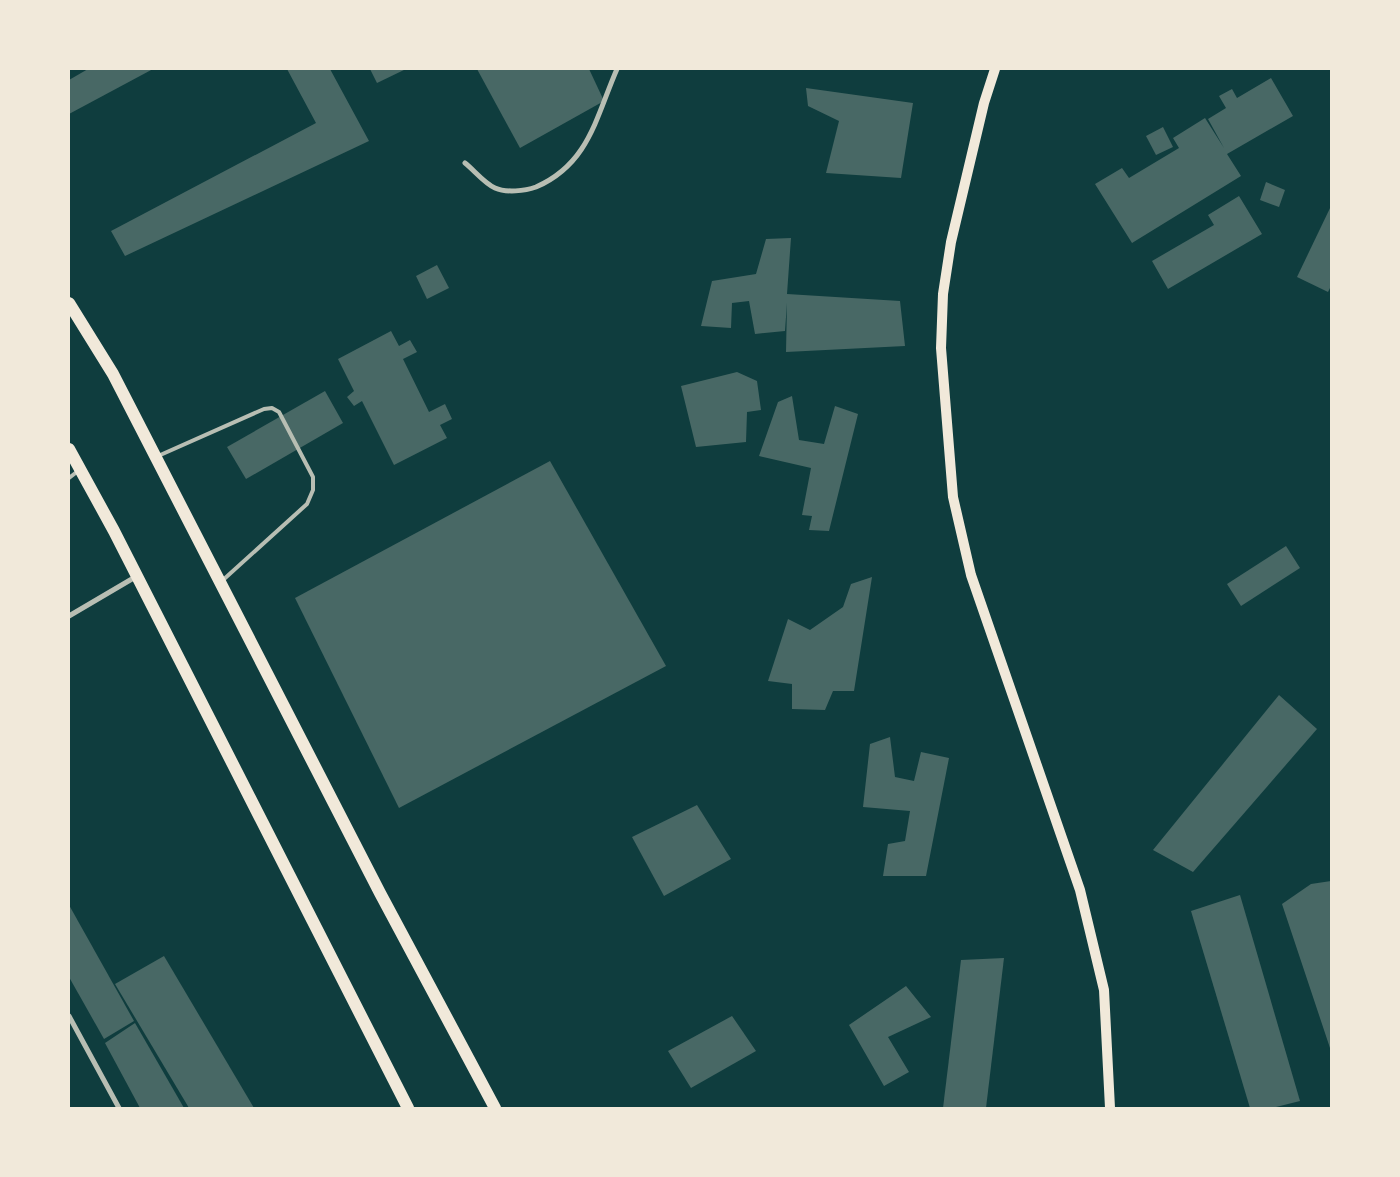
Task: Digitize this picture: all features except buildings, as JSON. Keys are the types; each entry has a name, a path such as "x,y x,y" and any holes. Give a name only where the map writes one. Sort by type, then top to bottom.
{"main road":[{"path":"995,69 984,103 951,242 943,294 941,348 953,497 971,575 1080,890 1104,990 1110,1108"},
{"path":"69,303 113,374 380,893 495,1108"},
{"path":"69,449 408,1108"}],"street":[{"path":"466,163 495,188 525,191 553,179 578,158 593,130 617,69"},
{"path":"69,616 136,576"},
{"path":"69,1016 119,1108"}],"lane":[{"path":"156,457 264,409 272,408 280,412 313,477 313,490 307,504 220,582"},
{"path":"69,478 80,470"}]}
